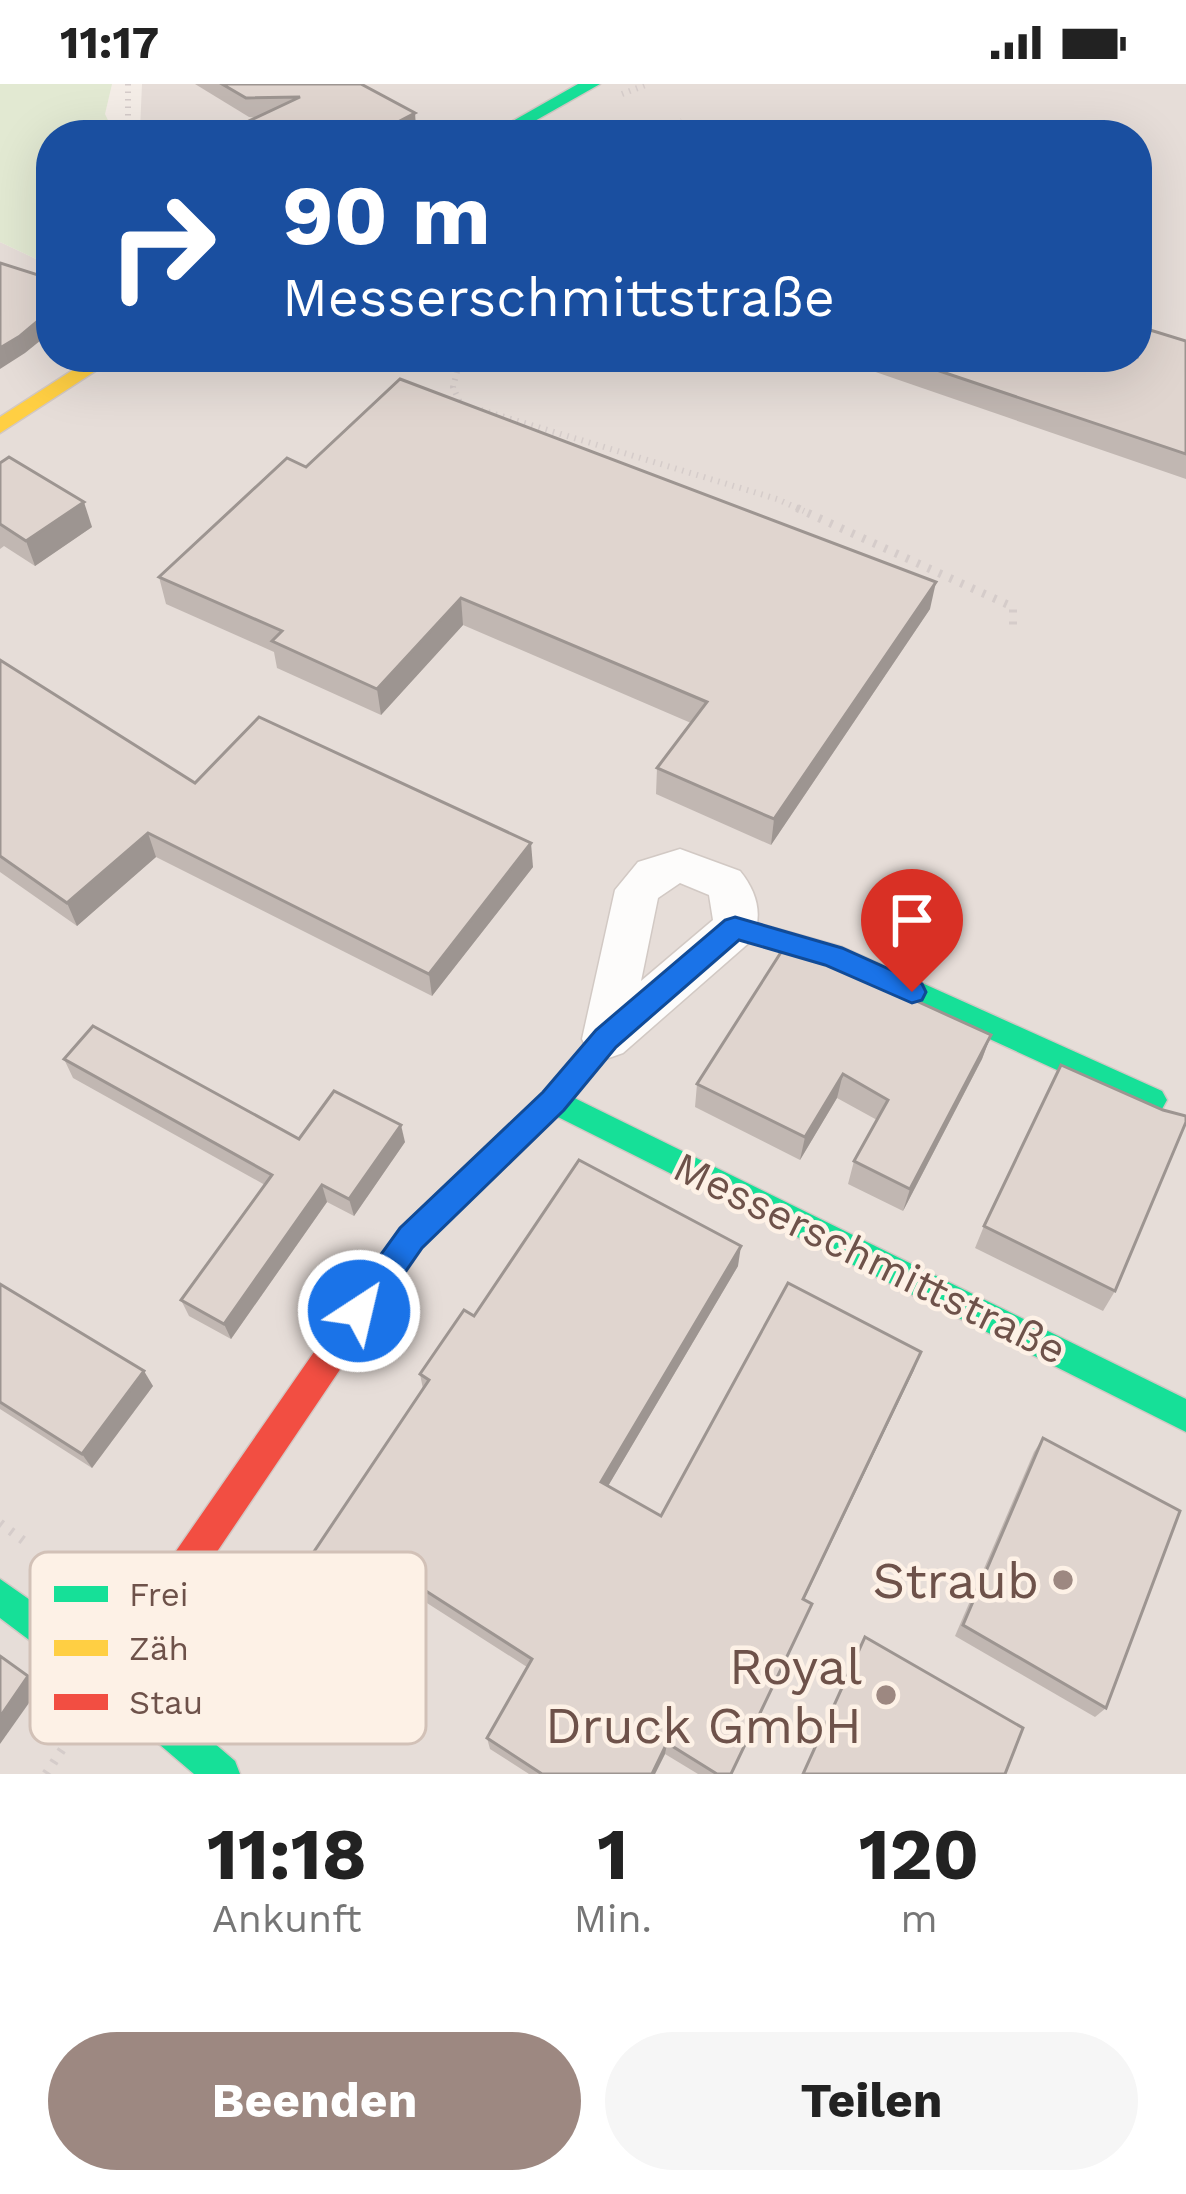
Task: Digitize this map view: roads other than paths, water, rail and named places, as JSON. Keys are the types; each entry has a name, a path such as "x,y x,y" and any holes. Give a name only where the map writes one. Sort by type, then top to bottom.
{"street":[{"path":"525,120 591,84"},
{"path":"0,425 83,372"},
{"path":"196,1552 411,1238 554,1101 606,1039 735,928 739,906 728,885 707,871 680,866 654,874 637,890 606,1039"},
{"path":"735,928 832,956 1151,1100"},
{"name":"Messerschmittstraße","path":"554,1101 1186,1416"},
{"path":"0,1596 30,1618"},
{"path":"187,1744 222,1774"}],"place":[{"name":"Straub","path":"1063,1580"},
{"name":"Royal Druck GmbH","path":"886,1695"}]}
